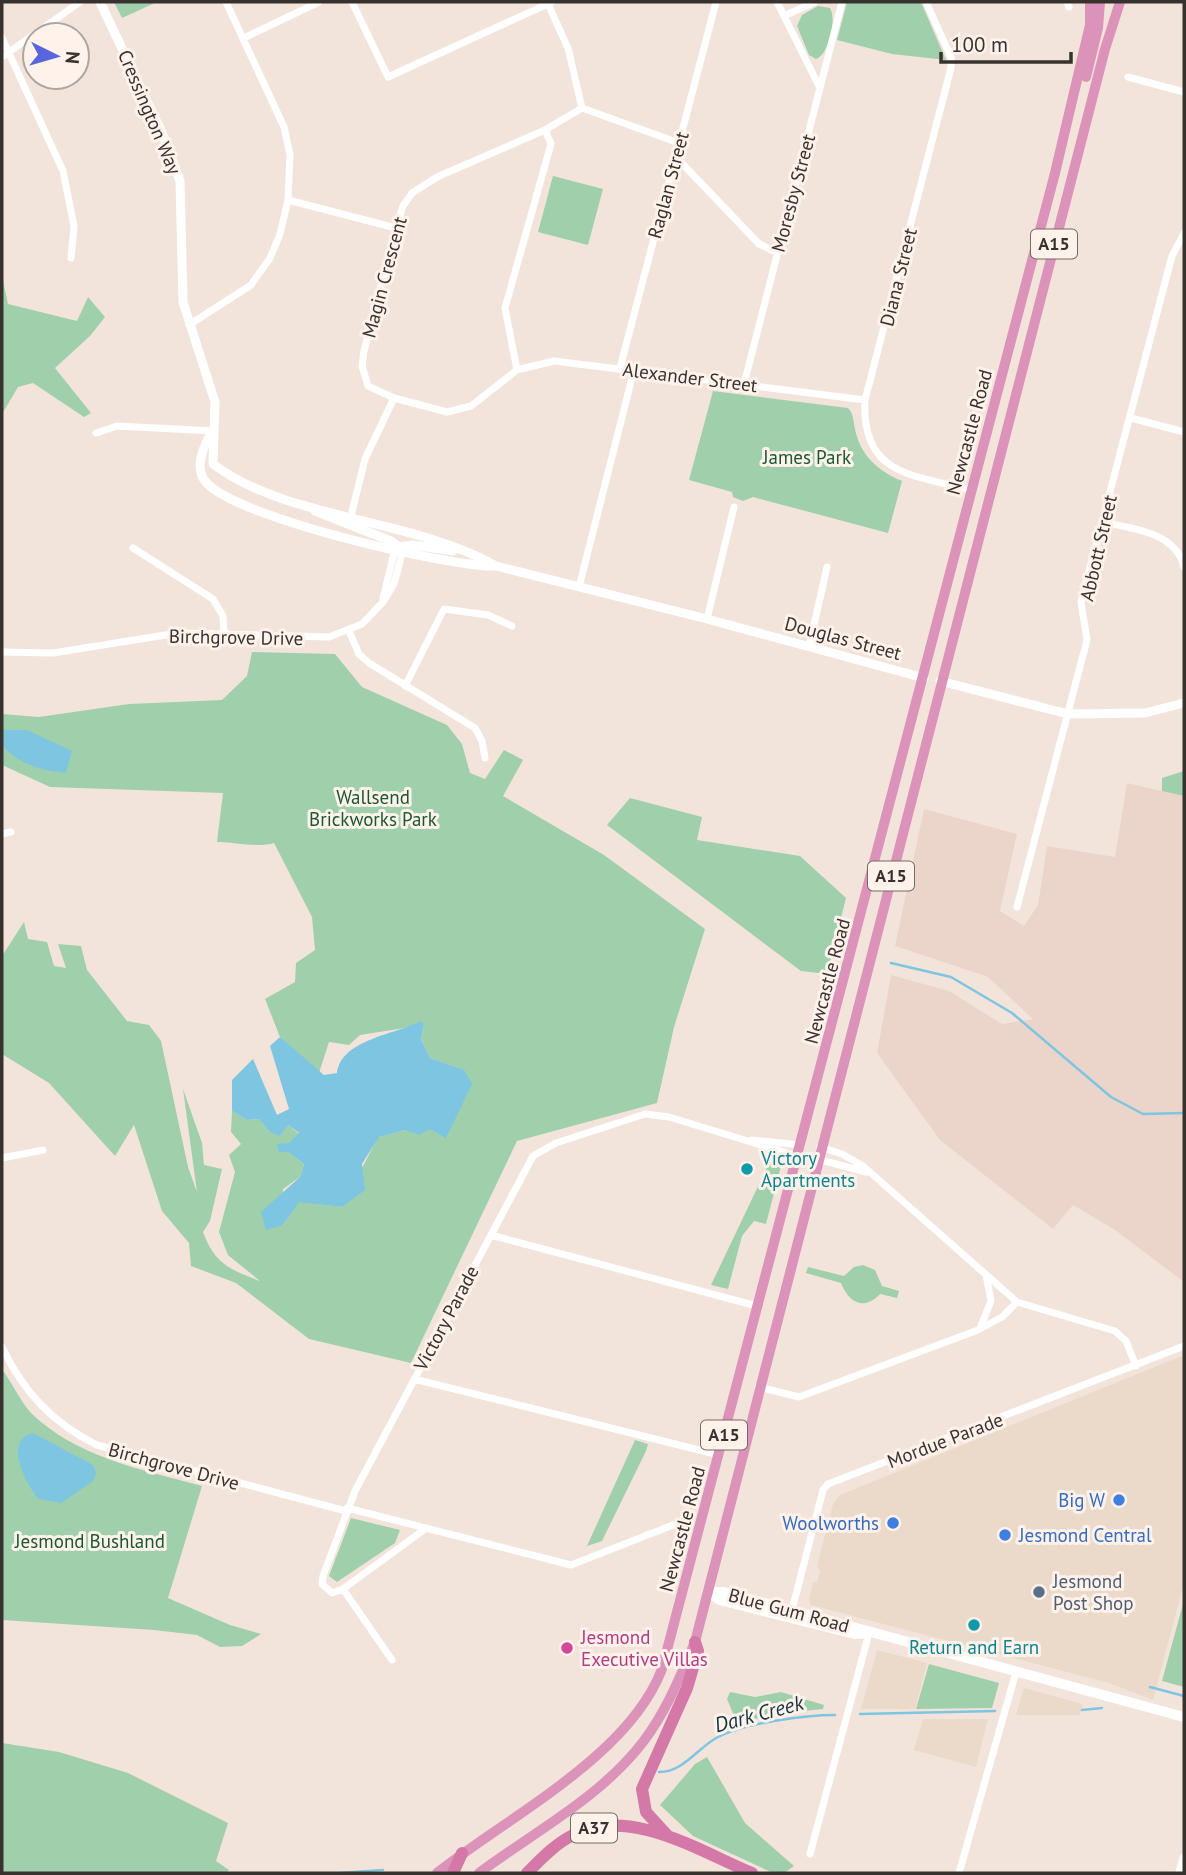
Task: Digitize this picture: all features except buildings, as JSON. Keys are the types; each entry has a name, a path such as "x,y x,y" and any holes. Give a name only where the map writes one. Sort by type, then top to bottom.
{"highway":[{"name":"Newcastle Road","path":"437,1873 588,1762 639,1714 662,1669 1055,173 1090,25 1090,2"},
{"name":"A15","path":"1055,173 1082,93 1098,28 1100,2"},
{"name":"Newcastle Road","path":"479,1873 604,1783 632,1754 669,1701 695,1642 940,681 1105,48 1120,2"},
{"name":"Douglas Street","path":"924,678 940,681"},
{"path":"799,1151 820,1147"},
{"path":"799,1151 817,1159"},
{"path":"685,1586 708,1592"},
{"path":"673,1839 649,1817 642,1789 687,1688 698,1651 695,1642"},
{"name":"A37","path":"527,1873 557,1845 587,1829 629,1826 673,1839 752,1873"},
{"path":"453,1873 462,1853"}],"main road":[{"name":"Blue Gum Road","path":"708,1592 724,1592 1184,1717"},
{"name":"Blue Gum Road","path":"708,1592 723,1601 855,1634 869,1633"}],"street":[{"path":"5,55 80,2"},
{"name":"Cressington Way","path":"100,2 177,168 182,194 181,291 189,325 215,402 213,431"},
{"path":"189,325 251,285 270,258 281,234 288,200 290,155 284,127 226,2"},
{"path":"244,38 319,2"},
{"path":"352,2 388,77 549,2 568,47 582,108 679,143"},
{"name":"Raglan Street","path":"620,368 716,2"},
{"path":"777,2 820,88"},
{"path":"784,16 815,2"},
{"name":"Moresby Street","path":"744,384 842,2"},
{"name":"Diana Street","path":"926,2 951,57 951,68 865,400 864,426 871,448 887,463 901,470 972,490"},
{"path":"2,38 5,55 63,171 74,226 71,258"},
{"path":"1128,77 1184,92"},
{"name":"Magin Crescent","path":"517,370 471,406 447,412 394,398 369,386 362,366 396,228 403,206 412,193 545,130 582,108"},
{"path":"517,370 505,308 551,145 545,130"},
{"path":"676,157 759,244 778,254"},
{"path":"288,200 396,228"},
{"name":"Abbott Street","path":"1017,907 1087,639 1082,602 1172,256 1184,233"},
{"name":"Alexander Street","path":"517,370 554,361 865,400"},
{"path":"579,587 634,370"},
{"path":"351,516 365,459 394,398"},
{"path":"1131,418 1184,432"},
{"path":"96,433 117,426 213,431"},
{"name":"Douglas Street","path":"213,431 213,464 246,482 288,499 462,550 496,566"},
{"name":"Douglas Street","path":"213,431 205,446 200,468 203,480 217,492 281,519 464,564 496,566 708,619 924,678"},
{"path":"288,499 400,549 462,550"},
{"path":"708,619 734,507"},
{"path":"1103,522 1162,537 1176,548 1184,567"},
{"path":"133,548 213,599 223,616 224,634"},
{"name":"Birchgrove Drive","path":"2,652 54,653 160,635 224,634 313,639 349,631 362,624 378,608 400,549"},
{"path":"808,647 827,567"},
{"path":"405,685 444,609 488,615 512,626"},
{"path":"349,631 359,654 369,663 475,727 482,741 485,758"},
{"name":"Douglas Street","path":"940,681 1068,714 1144,713 1184,704"},
{"path":"2,834 11,832"},
{"name":"Victory Parade","path":"392,1660 343,1589 329,1592 322,1584 322,1579 346,1510 527,1165 541,1149 645,1114 668,1117 744,1139 799,1151"},
{"path":"820,1147 849,1157 876,1178 1017,1302 1115,1331 1126,1341 1136,1366"},
{"path":"2,1158 43,1150"},
{"path":"817,1159 858,1169 876,1178"},
{"path":"491,1235 757,1306"},
{"path":"978,1330 986,1321 991,1301 986,1274"},
{"path":"758,1387 799,1397 978,1330 1002,1317 1017,1302"},
{"name":"Mordue Parade","path":"792,1610 823,1490 828,1485 1184,1346"},
{"name":"Birchgrove Drive","path":"2,1347 5,1364 40,1406 63,1425 97,1445 571,1565 673,1525"},
{"path":"414,1379 719,1455"},
{"path":"343,1589 425,1529"},
{"path":"810,1854 869,1633"},
{"path":"958,1873 1016,1672"},
{"path":"1180,1873 1184,1858"}],"shaded area":[{"path":"1127,783 1184,796 1184,1282 1115,1230 1073,1205 1053,1229 940,1140 877,1053 891,975 949,991 1002,1024 1033,1019 988,977 895,946 924,809 1017,834 1000,911 1024,926 1038,905 1047,846 1115,857"},
{"name":"Jesmond Central","path":"1184,1355 1184,1583 1153,1700 1109,1683 811,1605 809,1600 813,1582 817,1582 820,1571 817,1566 833,1504 840,1495"},
{"path":"877,1650 927,1663 915,1709 861,1709"},
{"path":"1024,1688 1083,1704 1080,1715 1016,1715"},
{"path":"923,1719 988,1719 976,1767 914,1750"}],"green space":[{"path":"114,2 157,2 122,18"},
{"path":"847,2 921,2 946,60 892,54 837,40"},
{"path":"818,6 830,8 833,20 825,51 816,59 809,55 797,26 802,15"},
{"path":"553,176 603,189 588,245 538,232"},
{"path":"2,276 8,304 77,321 88,297 105,317 90,336 55,368 91,413 84,417 33,383 18,387 2,414"},
{"name":"James Park","path":"713,391 848,408 857,438 871,461 902,481 888,533 753,497 743,501 733,497 732,492 689,480"},
{"name":"Wallsend Brickworks Park","path":"252,652 335,654 362,687 447,725 462,744 470,773 485,779 504,750 523,760 503,796 604,855 705,929 674,1027 657,1103 517,1141 411,1363 309,1339 236,1283 191,1266 189,1243 162,1211 134,1125 115,1156 49,1083 2,1054 2,956 24,922 28,939 47,942 54,966 66,968 58,944 81,946 87,970 127,1021 149,1025 161,1041 188,1167 197,1192 183,1089 202,1143 204,1165 222,1169 210,1221 203,1232 224,1264 260,1281 228,1255 219,1232 235,1172 229,1155 241,1144 231,1132 232,1111 247,1120 259,1119 269,1131 288,1125 299,1134 289,1143 288,1152 304,1164 300,1177 283,1189 283,1225 299,1201 342,1207 378,1137 406,1130 463,1070 430,1058 421,1039 424,1025 360,1035 349,1045 329,1042 319,1073 280,1037 265,999 295,982 296,963 315,950 312,917 274,843 253,845 217,842 223,793 50,787 2,765 2,714 39,717 129,704 222,700 247,676"},
{"path":"1184,771 1184,796 1162,791 1162,778"},
{"path":"630,798 702,817 697,840 800,856 846,898 827,974 801,971 607,825"},
{"path":"772,1157 781,1166 766,1224 754,1221 742,1236 728,1289 711,1285"},
{"path":"863,1265 875,1270 882,1286 899,1291 897,1298 880,1294 868,1302 858,1302 848,1296 841,1283 806,1273 808,1267 844,1276 854,1267"},
{"name":"Jesmond Bushland","path":"4,1372 31,1413 68,1441 111,1460 202,1486 168,1598 230,1625 261,1634 242,1646 220,1647 197,1635 2,1620"},
{"path":"635,1440 648,1444 646,1451 602,1541 587,1546"},
{"path":"351,1518 400,1530 395,1543 337,1582 329,1576"},
{"path":"1184,1600 1184,1687 1162,1681"},
{"path":"929,1664 999,1683 992,1708 916,1709"},
{"path":"730,1692 755,1697 781,1692 824,1705 823,1709 776,1714 741,1722 735,1718 727,1699"},
{"path":"2,1743 59,1752 128,1773 228,1823 216,1861 229,1870 226,1873 2,1873"},
{"path":"707,1757 745,1823 794,1866 784,1873 773,1873 693,1836 660,1805 695,1764"}],"water":[{"path":"3,730 27,730 72,751 66,773 31,765 2,745"},
{"path":"421,1021 424,1025 421,1039 430,1058 464,1070 472,1084 446,1138 430,1129 419,1135 406,1130 379,1137 362,1164 365,1190 342,1207 299,1202 283,1225 266,1230 261,1212 300,1177 304,1164 288,1152 279,1152 277,1144 289,1143 299,1133 288,1125 279,1136 269,1131 259,1119 247,1120 232,1111 232,1080 253,1059 277,1115 289,1109 270,1046 280,1037 324,1075 337,1073 341,1062 359,1045"},
{"path":"33,1433 93,1465 96,1473 93,1481 61,1503 38,1499 23,1474 18,1453 24,1438"}],"waterway":[{"path":"891,963 951,977 1012,1013 1111,1097 1143,1114 1184,1113"},
{"name":"Dark Creek","path":"1150,1687 1184,1696"},
{"name":"Dark Creek","path":"1082,1710 1102,1708"},
{"name":"Dark Creek","path":"860,1714 995,1711"},
{"name":"Dark Creek","path":"659,1772 676,1768 710,1742 730,1732 775,1721 835,1715"},
{"name":"Dark Creek","path":"340,1873 383,1870"}],"place":[{"name":"Victory Apartments","path":"747,1169"},
{"name":"Big W","path":"1119,1500"},
{"name":"Woolworths","path":"893,1523"},
{"name":"Jesmond Central","path":"1005,1535"},
{"name":"Jesmond Post Shop","path":"1039,1592"},
{"name":"Return and Earn","path":"974,1625"},
{"name":"Jesmond Executive Villas","path":"567,1648"}]}
